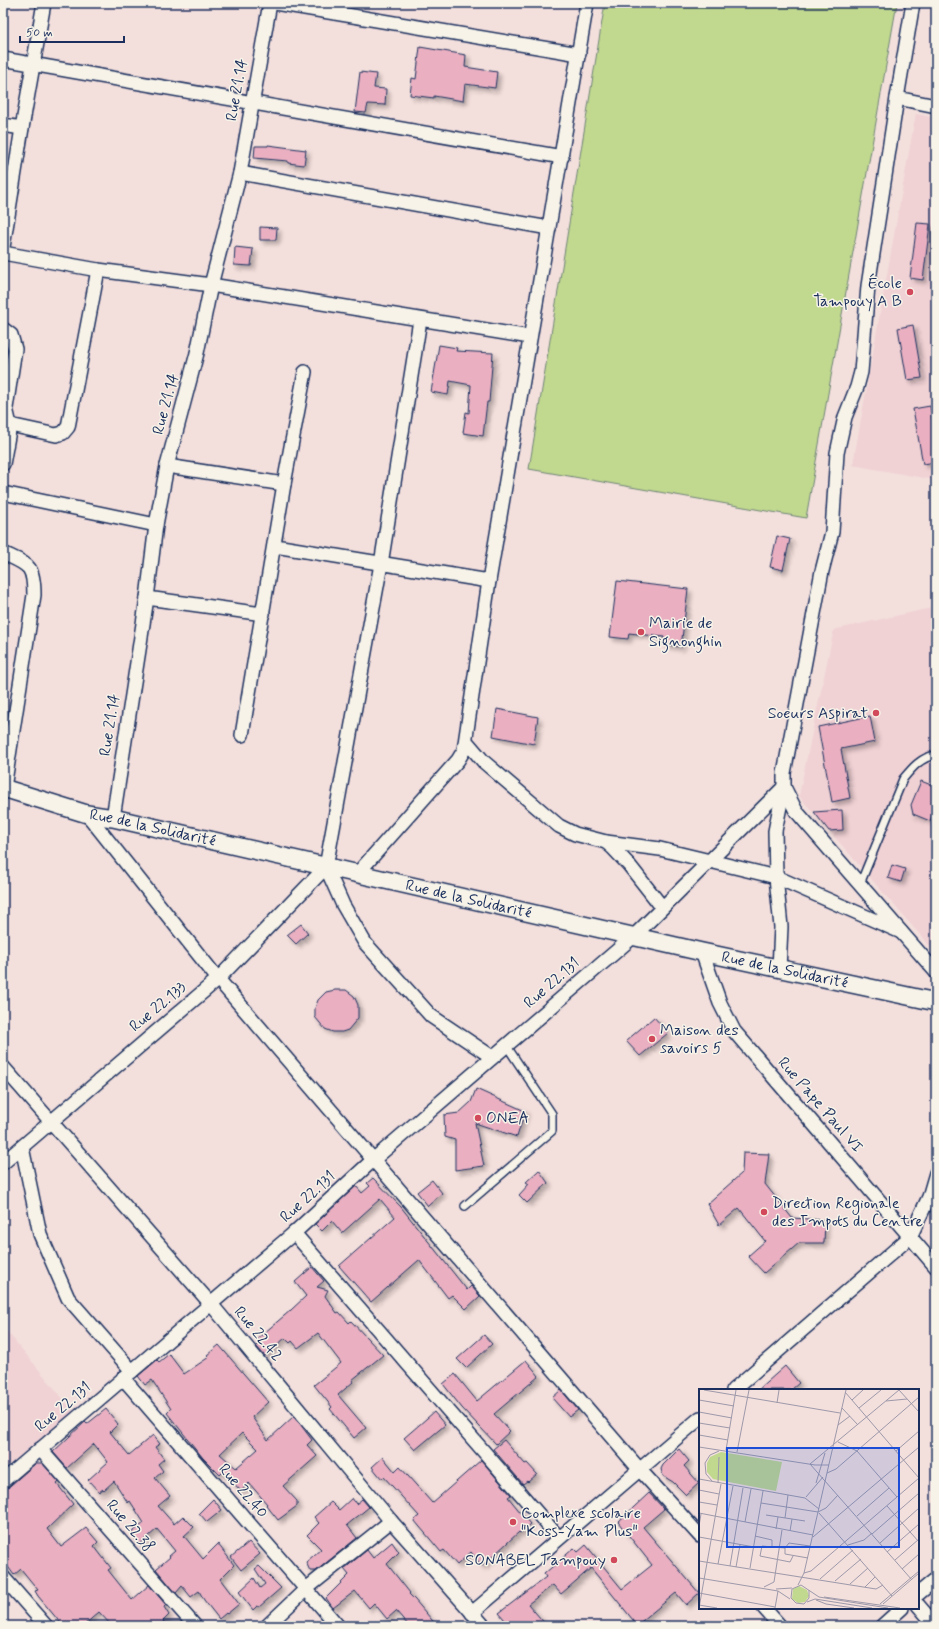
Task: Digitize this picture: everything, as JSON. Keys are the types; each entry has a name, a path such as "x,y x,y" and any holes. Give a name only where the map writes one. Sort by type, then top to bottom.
{"street":[{"path":"3,247 44,3"},
{"name":"Rue 21.14","path":"113,818 147,598 156,525 167,466 197,353 211,285 240,173 270,3"},
{"path":"275,3 579,54"},
{"path":"357,874 458,760 464,750 489,581 588,3"},
{"path":"779,968 782,927 776,877 774,831 784,787 784,773 822,571 832,532 837,453 845,417 857,387 861,372 868,286 913,3"},
{"path":"3,59 562,157"},
{"path":"897,98 936,106"},
{"path":"3,125 22,128"},
{"path":"240,173 549,228"},
{"path":"3,253 98,270 211,285 530,338"},
{"path":"10,425 56,435 63,432 68,427 98,270"},
{"path":"420,320 381,564 326,867 343,905 365,943 431,1016 492,1058"},
{"path":"3,329 11,334 15,349 6,408 10,425 3,464"},
{"path":"242,735 275,546 284,484 305,372"},
{"path":"167,466 284,484"},
{"path":"3,493 156,525"},
{"path":"275,546 489,581"},
{"path":"3,553 28,565 32,573 34,584 34,595 3,788"},
{"path":"147,598 263,614"},
{"path":"466,741 484,762 560,826 575,834 606,842 660,849 776,877 901,932"},
{"path":"784,787 796,811 936,972"},
{"name":"Rue 22.131","path":"3,1481 294,1233 373,1160 634,936 784,787"},
{"name":"Rue de la Solidarité","path":"3,788 87,814 113,818 702,952 936,1002"},
{"path":"87,814 218,978 640,1470 699,1535"},
{"path":"606,842 629,865 662,907"},
{"name":"Rue 22.133","path":"3,1163 218,978 326,867"},
{"name":"Rue Pape Paul VI","path":"702,952 720,1003 734,1031 936,1266"},
{"name":"Rue 22.42","path":"3,1067 211,1304 390,1521 484,1626"},
{"name":"Rue 22.40","path":"22,1147 40,1234 68,1298 127,1375 338,1626"},
{"path":"734,1389 910,1237 929,1197 936,1173"},
{"path":"294,1233 559,1538"},
{"path":"472,1613 699,1419"},
{"name":"Rue 22.38","path":"40,1449 195,1626"},
{"path":"267,1626 306,1589 390,1521"},
{"path":"3,1577 46,1626"},
{"path":"919,1593 936,1579"},
{"path":"919,1606 936,1626"},
{"path":"765,1609 780,1626"},
{"path":"882,1626 901,1609"}],"lane":[{"path":"860,884 903,779 913,766 929,756 936,755"},
{"path":"465,1206 552,1131 552,1114 506,1045"}],"shaded area":[{"name":"École Tampouy A B","path":"916,114 936,118 936,480 853,465"},
{"name":"Soeurs Aspirat","path":"936,607 936,953 799,796 834,630"},
{"path":"3,1327 73,1411 3,1470"}],"green space":[{"path":"605,3 897,3 806,518 529,469"}],"building":[{"path":"420,47 466,55 465,67 497,72 495,88 465,84 463,101 434,96 434,98 410,95 412,78 416,79"},
{"path":"360,72 376,74 374,88 386,89 385,105 368,104 366,113 355,112"},
{"path":"268,145 306,150 304,165 288,163 288,161 254,158 255,146"},
{"path":"917,223 930,224 923,280 910,278"},
{"path":"260,227 277,228 276,240 260,240"},
{"path":"235,247 253,249 251,266 234,265"},
{"path":"913,325 922,378 907,380 898,328"},
{"path":"439,345 457,348 456,351 493,353 489,402 487,402 483,436 463,433 466,412 469,413 471,385 450,381 448,395 431,392"},
{"path":"930,406 936,440 936,462 923,464 913,409"},
{"path":"777,536 790,539 783,570 770,567"},
{"path":"617,581 688,589 681,647 663,644 664,637 629,633 628,639 610,637"},
{"path":"497,709 538,717 534,744 493,736"},
{"path":"870,716 875,742 841,749 850,798 832,802 818,727"},
{"path":"921,781 936,787 936,805 930,821 913,814 911,805"},
{"path":"842,810 843,830 829,831 814,812"},
{"path":"892,865 905,869 901,882 888,878"},
{"path":"301,924 308,933 296,944 287,935"},
{"path":"346,990 354,996 358,1005 358,1018 348,1030 342,1032 333,1032 325,1029 315,1017 315,1008 318,1000 326,992"},
{"path":"654,1017 668,1033 640,1056 626,1041"},
{"path":"476,1089 525,1111 517,1137 475,1123 484,1166 455,1170 455,1140 445,1137 444,1115 459,1113 471,1102"},
{"path":"743,1153 769,1154 765,1184 792,1218 825,1220 824,1243 799,1243 764,1273 748,1256 765,1241 739,1208 719,1225 707,1204 742,1173"},
{"path":"539,1170 548,1183 527,1203 519,1195 529,1184 526,1182"},
{"path":"373,1178 401,1207 467,1290 471,1286 480,1296 466,1309 452,1295 448,1298 419,1260 371,1302 339,1266 395,1217 380,1199 342,1233 332,1221 322,1231 315,1224 356,1186 362,1193 370,1186 367,1183"},
{"path":"432,1180 442,1193 428,1206 417,1192"},
{"path":"312,1267 324,1281 317,1287 328,1290 325,1296 337,1313 339,1312 349,1323 351,1321 383,1355 352,1380 353,1382 338,1395 366,1428 354,1438 330,1409 332,1407 314,1385 341,1363 318,1333 298,1348 292,1341 290,1343 285,1338 265,1356 256,1346 261,1343 257,1339 306,1296 295,1282"},
{"path":"484,1335 492,1344 466,1368 457,1359"},
{"path":"219,1345 268,1402 252,1417 268,1440 294,1416 312,1440 307,1445 317,1456 283,1486 297,1501 297,1506 278,1520 266,1505 267,1504 249,1483 241,1491 223,1472 220,1475 203,1458 167,1413 171,1409 152,1380 145,1385 138,1376 157,1360 159,1362 169,1354 184,1374 209,1357 207,1355","holes":["242,1433 258,1449 236,1468 220,1454"]},
{"path":"526,1360 539,1376 494,1414 510,1431 496,1444 462,1408 443,1384 455,1374 477,1401"},
{"path":"785,1366 799,1383 792,1389 759,1389"},
{"path":"561,1390 578,1410 569,1417 552,1398"},
{"path":"106,1409 118,1424 110,1432 129,1455 153,1435 160,1444 155,1447 164,1459 158,1464 163,1471 155,1478 170,1496 158,1506 174,1524 183,1516 194,1527 184,1536 203,1559 218,1544 234,1565 220,1579 239,1604 219,1619 199,1591 191,1597 182,1586 176,1593 156,1569 175,1551 157,1529 140,1544 131,1533 144,1523 130,1501 128,1503 114,1481 104,1490 103,1489 99,1492 88,1480 108,1462 94,1444 67,1468 53,1452 85,1422 87,1424"},
{"path":"434,1412 445,1425 415,1450 404,1438"},
{"path":"504,1440 525,1464 527,1463 537,1474 528,1482 527,1481 523,1484 493,1449"},
{"path":"679,1449 689,1461 684,1466 699,1483 686,1495 673,1482 663,1476 661,1469"},
{"path":"383,1457 395,1472 400,1467 432,1503 481,1460 511,1495 508,1497 530,1524 520,1533 519,1532 482,1566 471,1552 457,1565 444,1550 441,1552 414,1520 419,1516 384,1477 382,1479 372,1467"},
{"path":"36,1463 42,1463 59,1482 57,1484 73,1504 47,1529 61,1547 86,1528 98,1542 94,1546 111,1568 108,1570 132,1600 149,1585 166,1605 164,1607 169,1615 163,1621 167,1626 112,1626 99,1612 83,1626 63,1626 38,1596 35,1591 38,1590 21,1569 14,1575 3,1560 3,1492"},
{"path":"649,1493 664,1509 643,1527 699,1593 686,1605 676,1593 637,1625 591,1568 561,1594 553,1585 528,1604 547,1626 510,1626 499,1613 546,1577 544,1574 574,1548 578,1552 586,1545 622,1589 652,1565 618,1522"},
{"path":"352,1498 356,1504 362,1499 369,1507 347,1525 357,1538 316,1571 310,1571 306,1562 321,1549 307,1535 319,1523 314,1517 331,1502 339,1510"},
{"path":"213,1499 222,1510 207,1522 199,1513"},
{"path":"249,1542 260,1554 241,1570 231,1557"},
{"path":"392,1542 399,1552 387,1564 410,1593 409,1594 437,1626 409,1626 396,1611 387,1619 374,1603 369,1608 355,1591 333,1608 326,1598 349,1575 344,1569 367,1550 373,1558"},
{"path":"259,1566 281,1588 259,1607 257,1606 253,1610 239,1592 254,1578 260,1588 265,1584 255,1569"}],"place":[{"name":"École Tampouy A B","path":"910,292"},
{"name":"Mairie de Signonghin","path":"641,632"},
{"name":"Soeurs Aspirat","path":"876,713"},
{"name":"Maison des savoirs 5","path":"652,1039"},
{"name":"ONEA","path":"478,1118"},
{"name":"Direction Regionale des Impots du Centre","path":"764,1212"},
{"name":"Complexe scolaire \"Koss-Yam Plus\"","path":"513,1522"},
{"name":"SONABEL Tampouy","path":"614,1560"}]}
